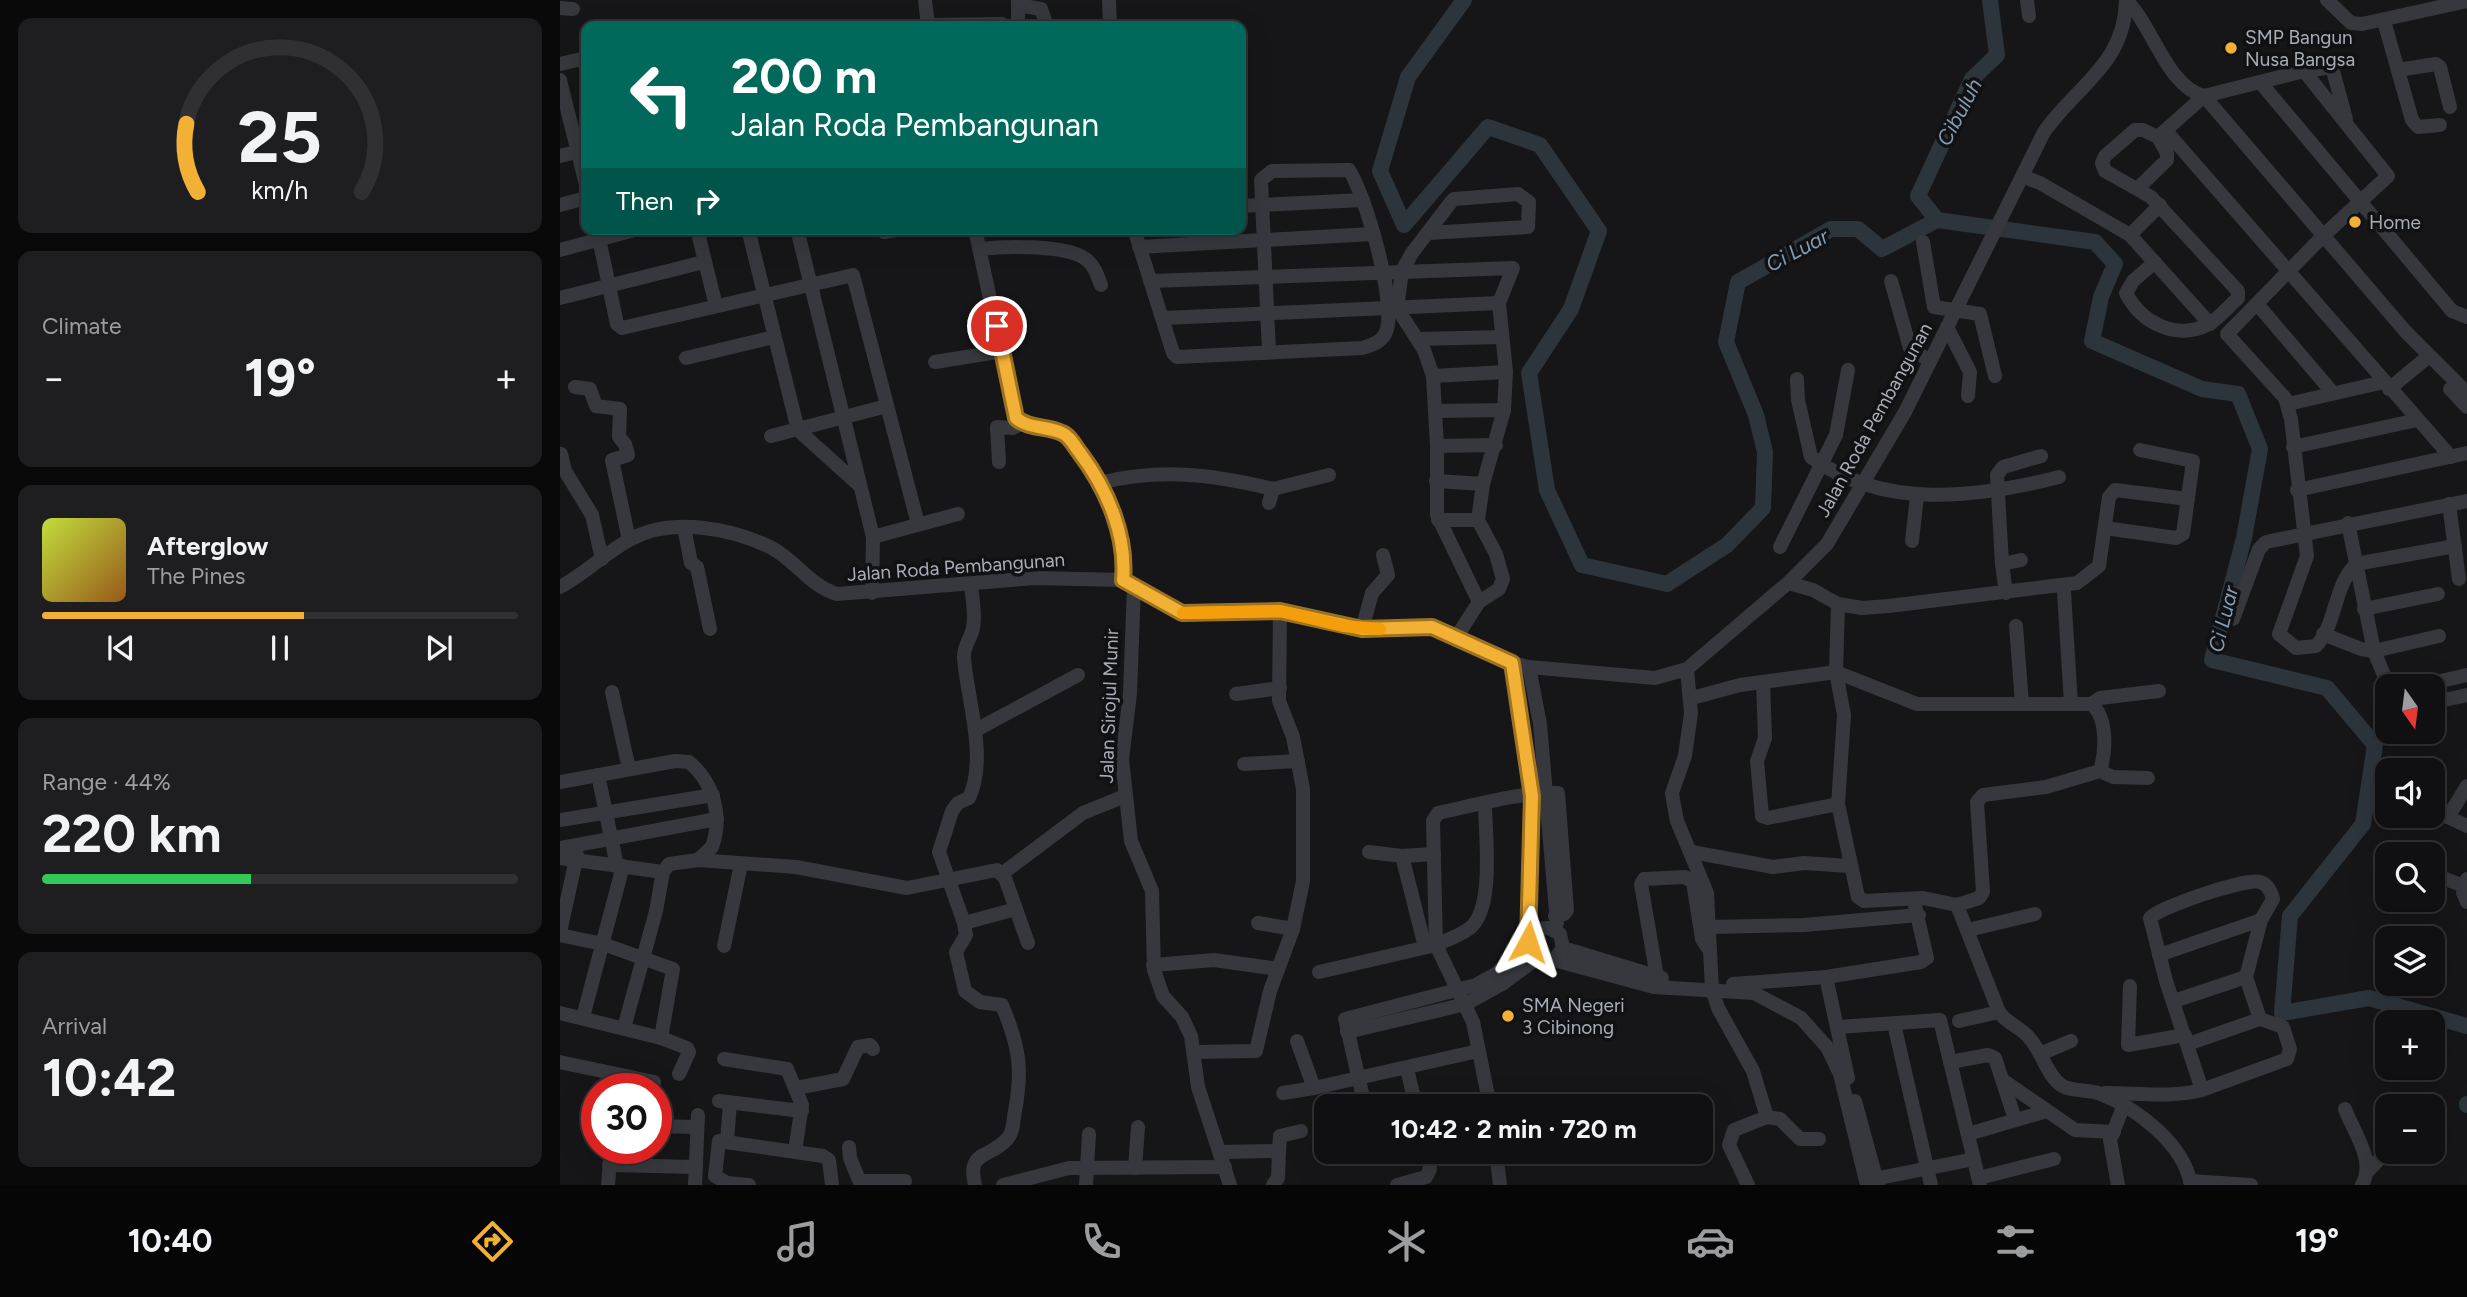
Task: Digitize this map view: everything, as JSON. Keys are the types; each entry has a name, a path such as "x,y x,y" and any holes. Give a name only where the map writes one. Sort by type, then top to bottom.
{"street":[{"path":"925,0 927,21"},
{"path":"1109,0 1110,21"},
{"path":"2027,0 2029,16"},
{"path":"2126,0 2144,20 2168,66 2183,85 2200,97 2467,407"},
{"name":"Jalan Roda Pembangunan","path":"561,584 644,533 684,527 718,531 773,549 824,590 837,594 1035,578 1128,583 1182,613 1280,611 1362,629 1422,626 1457,636 1512,663 1529,667 1655,678 1687,669 1787,583 1827,544 1865,485 2052,121 2114,53 2126,22 2126,0"},
{"path":"2327,0 2351,23 2384,21 2467,1"},
{"path":"1018,21 1018,2 1041,9 1045,21"},
{"path":"2384,21 2415,124 2423,127 2440,125"},
{"path":"560,64 581,59"},
{"path":"2398,70 2436,64 2440,67 2450,107"},
{"path":"2162,134 2200,97 2304,71 2332,67 2347,124"},
{"path":"2304,71 2388,176 2321,237 2227,334 2288,404 2306,565 2279,634 2296,648 2316,646 2323,635 2342,581 2356,564 2455,546"},
{"path":"560,80 563,108 581,148"},
{"path":"2260,82 2452,311 2467,317"},
{"path":"2155,262 2127,289 2127,296 2160,327 2180,331 2210,324 2238,298 2238,291 2160,205 2139,187 2105,171 2102,160 2135,130 2162,134 2451,457"},
{"path":"2139,187 2167,160 2162,134"},
{"path":"560,156 581,150"},
{"path":"1269,351 1261,180 1267,173 1346,168 1363,200 1392,309 1418,340 1433,376 1438,520 1479,602"},
{"path":"2024,177 2040,183 2130,235 2210,324"},
{"path":"1136,235 1173,353 1177,357 1371,346 1384,337 1388,328 1402,271 1428,233 1458,197 1518,194 1529,202 1528,227 1428,233"},
{"path":"560,205 581,199"},
{"path":"1246,206 1363,200"},
{"path":"2130,235 2160,205"},
{"path":"1139,247 1372,234"},
{"path":"560,250 596,235"},
{"path":"598,235 617,324 622,328 853,275 918,524"},
{"path":"698,235 716,306"},
{"path":"749,235 798,430 860,486"},
{"path":"799,235 873,537 872,593"},
{"path":"976,235 1015,415 1022,423 1013,428 997,427 999,462"},
{"path":"1923,242 1934,307 1982,316 1994,376"},
{"path":"980,249 1009,247 1069,252 1088,261 1101,285"},
{"path":"560,298 704,262"},
{"path":"1150,281 1514,268 1499,303 1506,372 1504,410 1483,484 1478,520 1496,554 1503,579 1499,589 1479,602 1457,636"},
{"path":"1891,281 1910,348 1930,361"},
{"path":"1163,318 1499,303"},
{"path":"2258,305 2333,393"},
{"path":"1947,327 1970,373 1968,396"},
{"path":"686,358 775,337"},
{"path":"1418,340 1502,337"},
{"path":"935,362 1003,351"},
{"path":"2288,404 2333,393 2386,386 2426,358"},
{"path":"2426,358 2467,393"},
{"path":"1780,547 1823,465 1839,428 1847,370"},
{"path":"1433,376 1506,372"},
{"path":"1797,379 1798,400 1808,451 1823,465 1865,485 1917,496 1953,495 2059,477"},
{"path":"575,387 590,389 596,406 620,409 619,438 625,444 628,455 612,460 629,540"},
{"path":"771,436 887,406"},
{"path":"1435,411 1504,410"},
{"path":"2293,447 2417,420"},
{"name":"Jalan Sirojul Munir","path":"1022,423 1064,433 1099,483 1118,527 1128,583 1130,694 1122,759 1131,841 1152,891 1153,965 1163,996 1186,1025 1194,1052 1198,1087 1230,1185"},
{"path":"1437,446 1496,445"},
{"path":"2105,528 2179,537 2183,534 2193,461 2140,450"},
{"path":"2297,490 2467,453"},
{"path":"561,454 565,471 592,515 602,559"},
{"path":"2006,593 2002,564 1999,470 2040,456"},
{"path":"1099,483 1162,472 1271,496 1329,475"},
{"path":"1436,481 1483,484"},
{"path":"1787,583 1813,590 1838,604 1862,608 2068,585 2085,580 2099,566 2109,497 2115,490 2188,499"},
{"path":"1912,541 1917,496"},
{"path":"2232,619 2262,545 2348,523 2467,501"},
{"path":"2449,504 2459,579"},
{"path":"873,537 958,514"},
{"path":"1438,520 1478,520"},
{"path":"2348,523 2364,609 2374,651 2384,674"},
{"path":"684,527 691,563 697,567 710,629"},
{"path":"1362,629 1372,593 1388,575 1383,555"},
{"path":"2002,564 2021,560"},
{"path":"971,584 973,628 965,645 964,657 976,730 972,793 952,811 939,848 964,923 966,935 956,952 965,991 980,1002 1002,1005 1021,1064 1020,1093 1011,1132 1005,1140 974,1162 972,1170 975,1185"},
{"path":"2064,592 2071,704"},
{"path":"2364,609 2438,594"},
{"path":"1838,604 1836,672 1844,715 1838,804 1849,866 1861,900 1923,898 1957,905 1979,898 1983,892 1978,852 1979,798 1991,792 2046,787 2100,771 2113,777 2148,778"},
{"path":"1194,1052 1256,1051 1264,1011 1293,929 1303,881 1304,831 1298,761 1279,701 1280,611"},
{"path":"2016,626 2022,704"},
{"path":"2323,635 2374,651 2439,636"},
{"path":"1512,663 1539,794 1559,947"},
{"path":"1529,667 1539,724 1539,794 1529,950 1535,959 1545,962 1559,947"},
{"path":"1687,669 1692,698 1685,756 1672,793 1677,821 1707,893 1709,949 1718,990 1718,1008 1754,1071 1767,1117"},
{"path":"1692,698 1740,685 1836,672 1917,704 2091,704 2101,698 2159,691"},
{"path":"976,730 1078,675"},
{"path":"2445,680 2467,675"},
{"path":"1763,682 1765,738 1757,761 1762,816 1768,818 1838,804"},
{"path":"1236,694 1280,688"},
{"path":"612,692 629,769"},
{"path":"2445,700 2467,695"},
{"path":"2091,704 2100,718 2105,747 2100,771"},
{"path":"560,782 685,760 697,769 713,795 717,819 712,848 698,860"},
{"path":"1244,764 1298,761"},
{"path":"583,1017 620,866 598,775"},
{"path":"2467,786 2442,814 2467,826"},
{"path":"1430,946 1435,815 1539,794"},
{"path":"560,820 713,795"},
{"path":"1003,873 1083,813 1125,796"},
{"path":"1320,972 1430,946 1469,929 1478,918 1486,890 1485,804"},
{"path":"560,848 717,819"},
{"path":"578,845 577,862 564,902 560,933 671,967 674,972 661,1038"},
{"path":"1369,852 1402,856 1434,854"},
{"path":"1692,852 1773,867 1804,863 1849,866"},
{"path":"1402,856 1430,946 1462,998 1477,1034 1487,1094"},
{"path":"560,858 663,872"},
{"path":"624,1028 663,872 673,863 698,860 825,871 899,888 997,870 1003,873 1028,943"},
{"path":"724,946 741,864"},
{"path":"1657,977 1641,884 1644,879 1685,877 1693,882 1702,939 1709,949"},
{"path":"2445,877 2466,882 2463,897 2467,902"},
{"path":"2202,1090 2159,955 2150,921 2153,915 2241,882 2259,881 2269,888 2272,904 2262,920 2246,977 2260,1019"},
{"path":"1957,905 1999,1012 2007,1023 2023,1031 2059,1083 2071,1089 2096,1093 2173,1096"},
{"path":"964,923 1016,909"},
{"path":"1710,927 1804,925 1917,910 1926,960 1826,977 1734,984 1718,990"},
{"path":"1968,930 2035,914"},
{"path":"2159,955 2262,920"},
{"path":"1258,923 1293,929"},
{"path":"1499,979 1530,937 1545,927 1559,947 1586,963 1654,987 1718,990 1765,997 1801,1018 1827,1047 1843,1073"},
{"path":"1361,1094 1344,1022 1348,1018 1462,998 1535,959"},
{"path":"1153,965 1214,960 1278,969"},
{"path":"1586,963 1657,977 1689,988"},
{"path":"1826,977 1838,1027 1843,1073 1872,1182 1974,1158"},
{"path":"2174,1001 2246,977"},
{"path":"2118,1185 2110,1147 2114,1132 2130,1108 2202,1090 2287,1059 2290,1049 2283,1027 2260,1019 2186,1040 2128,1045 2130,986"},
{"path":"1959,1021 1999,1012"},
{"path":"560,1013 661,1038 688,1051 679,1074"},
{"path":"1838,1027 1938,1018 1980,1182 2054,1159"},
{"path":"1894,1024 1931,1185"},
{"path":"1297,1041 1314,1088"},
{"path":"2040,1054 2071,1041"},
{"path":"800,1086 839,1081 848,1068 878,1046"},
{"path":"1283,1093 1358,1080 1478,1051"},
{"path":"1950,1062 1992,1056 1998,1061 2015,1119"},
{"path":"724,1059 785,1068 800,1086 802,1111 795,1152"},
{"path":"560,1062 590,1073"},
{"path":"1407,1069 1413,1094"},
{"path":"2004,1081 2075,1130 2114,1132"},
{"path":"2096,1093 2130,1108 2161,1133 2191,1183 2251,1185"},
{"path":"727,1141 725,1102 802,1111"},
{"path":"2345,1109 2369,1170"},
{"path":"1968,1134 2047,1111"},
{"path":"1744,1184 1729,1145 1731,1134 1767,1117 1780,1119 1800,1139 1819,1139"},
{"path":"672,1124 697,1121 695,1185"},
{"path":"1135,1168 1138,1127"},
{"path":"1273,1185 1278,1178 1280,1136 1301,1131"},
{"path":"1086,1185 1089,1134"},
{"path":"749,1185 727,1183 715,1176 717,1142 727,1141 827,1157 832,1185"},
{"path":"849,1147 850,1158 861,1183 905,1181"},
{"path":"1221,1152 1279,1151"},
{"path":"1397,1185 1426,1177 1427,1164"},
{"path":"1497,1164 1500,1185"},
{"path":"2362,1185 2375,1164"},
{"path":"608,1185 609,1165 695,1167"},
{"path":"1003,1185 1055,1170 1087,1167 1225,1167"}],"waterway":[{"name":"Ci Luar","path":"1464,0 1408,77 1380,171 1404,225 1488,127 1540,145 1599,231 1571,309 1529,373 1547,490 1582,565 1667,584 1727,545 1763,508 1765,452 1756,415 1726,342 1738,282 1831,229 1858,229 1882,249 1937,220 2095,242 2115,264 2101,297 2092,341 2202,389 2238,394 2260,449 2244,538 2212,660 2327,688 2375,745 2363,824 2290,916 2282,1013 2369,998 2467,1026"},
{"name":"Cibuluh","path":"1937,220 1918,196 1972,79 1997,55 1990,0"}],"slow traffic":[{"path":"1183,613 1195,615 1280,611 1343,626 1380,629"}],"place":[{"name":"SMP Bangun Nusa Bangsa","path":"2231,48"},
{"name":"Home","path":"2355,222"},
{"name":"SMA Negeri 3 Cibinong","path":"1508,1016"}],"route":[{"path":"997,326 1016,418 1022,423 1064,433 1086,461 1118,527 1124,558 1123,580 1182,613 1195,615 1280,611 1362,629 1432,627 1512,663 1522,712 1532,796 1531,915 1528,942"}]}
